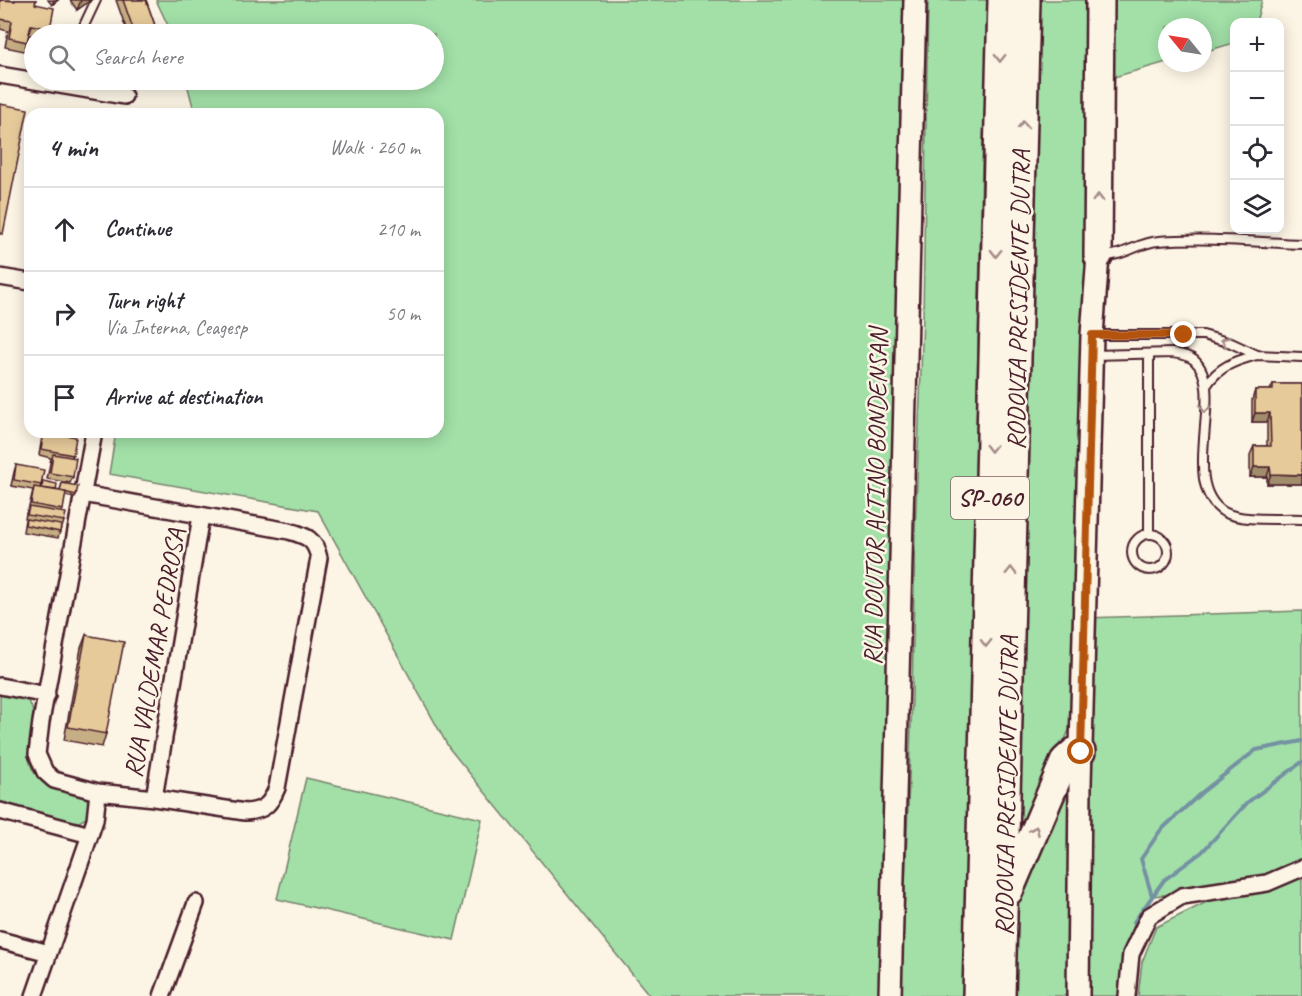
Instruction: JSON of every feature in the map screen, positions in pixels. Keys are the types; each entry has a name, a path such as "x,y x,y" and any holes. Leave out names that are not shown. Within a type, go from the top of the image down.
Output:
{"highway":[{"name":"RODOVIA PRESIDENTE DUTRA","path":"977,996 1002,0"},
{"name":"RODOVIA PRESIDENTE DUTRA","path":"1001,996 1026,0"},
{"path":"1098,256 1100,0"},
{"path":"1004,903 1065,760 1074,752 1081,752"}],"street":[{"name":"RUA DOUTOR ALTINO BONDENSAN","path":"890,996 915,0"},
{"path":"0,75 24,79"},
{"path":"89,90 124,96"},
{"path":"1078,996 1081,752 1093,345 1098,256"},
{"path":"0,277 24,281"},
{"path":"83,494 299,534 310,539 316,546 319,558 277,788 271,802 260,811 245,812 98,792 54,780 45,772 37,754 41,722 93,438"},
{"name":"RUA VALDEMAR PEDROSA","path":"154,798 201,516"},
{"path":"0,686 47,695"},
{"path":"34,996 90,836 95,820 98,792"},
{"path":"0,811 90,836"},
{"path":"1127,996 1131,954 1149,916 1182,896 1268,883 1302,868"},
{"path":"162,996 195,903"},
{"path":"0,940 50,953"}],"lane":[{"path":"85,24 96,0"},
{"path":"1098,256 1114,256 1156,241 1191,239 1302,244"},
{"path":"1093,345 1203,335 1231,343 1257,355"},
{"path":"1093,345 1149,354 1172,353 1194,360 1206,386 1203,476 1214,502 1224,511 1238,517 1302,519"},
{"path":"1149,354 1149,533"},
{"path":"1206,386 1221,368 1230,363 1257,355 1302,357"},
{"path":"1149,533 1164,539 1169,555 1160,568 1152,571 1137,565 1132,549 1141,536 1149,533"}],"green space":[{"path":"156,0 918,0 884,996 650,996 449,748 318,511 109,474 115,438 444,438 444,108 193,108 189,90 444,90 444,24 167,24"},
{"path":"928,0 990,0 982,161 964,996 901,996 923,317"},
{"path":"1026,0 1262,0 1257,18 1230,18 1230,44 1212,49 1212,18 1158,18 1158,65 1100,81 1085,618 1302,611 1302,996 1138,996 1142,962 1156,927 1217,897 1213,891 1152,896 1134,922 1127,996 1001,996 1003,903 1065,760 1082,700 1023,837 1008,717"},
{"path":"0,694 24,699 32,707 29,752 36,775 48,784 84,795 90,809 86,818 74,825 0,803"},
{"path":"306,778 482,819 454,940 277,899"}],"building":[{"path":"0,0 36,0 35,4 54,8 51,24 24,24 24,41 9,38 12,21 0,19"},
{"path":"123,0 146,0 154,24 131,24"},
{"path":"0,104 24,108 24,129 3,234 0,234"},
{"path":"1273,384 1302,384 1302,475 1271,474 1270,467 1254,467 1254,446 1271,446 1270,413 1255,413 1255,390 1273,390"},
{"path":"43,438 76,438 73,455 41,449"},
{"path":"53,454 76,458 73,477 50,473"},
{"path":"16,465 44,470 41,485 14,480"},
{"path":"43,481 57,484 56,490 42,488"},
{"path":"62,483 78,486 76,495 60,491"},
{"path":"34,487 66,492 63,510 31,504"},
{"path":"29,507 66,513 64,521 27,515"},
{"path":"26,519 61,525 60,532 25,525"},
{"path":"86,635 124,642 106,734 68,727"}],"waterway":[{"path":"1152,896 1141,859 1160,831 1201,793 1256,750 1302,741"},
{"path":"1134,922 1164,880 1202,852 1248,802 1302,762"}],"route":[{"path":"1081,752 1092,335 1184,335"}]}
